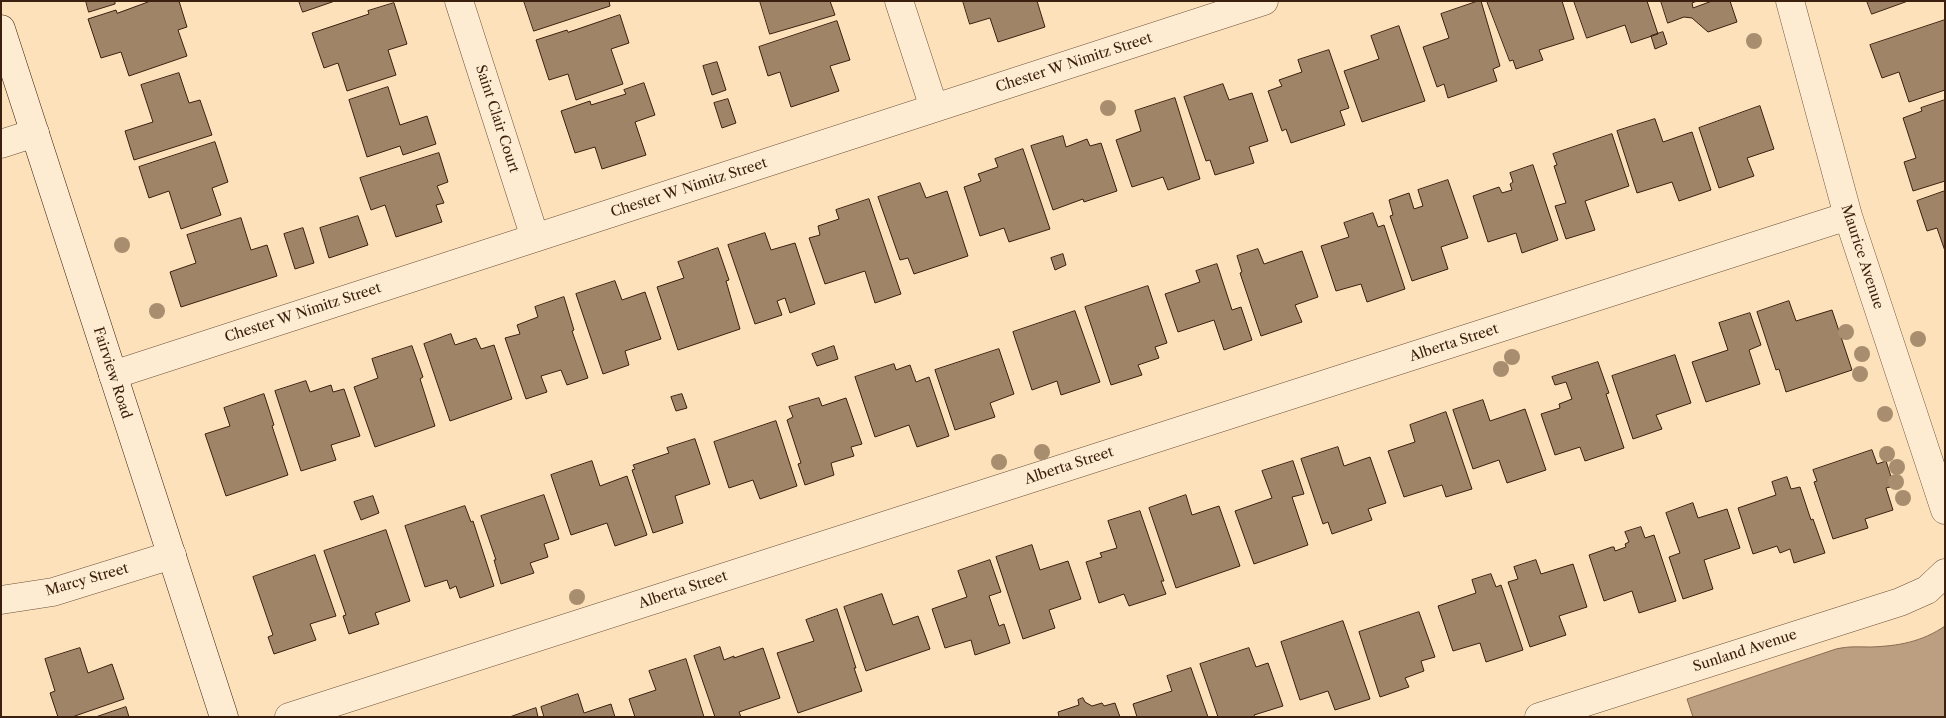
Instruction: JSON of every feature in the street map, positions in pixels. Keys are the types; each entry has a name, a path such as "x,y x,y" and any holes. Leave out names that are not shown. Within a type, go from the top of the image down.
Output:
{"street":[{"name":"Saint Clair Court","path":"459,1 536,238"},
{"path":"899,1 934,108"},
{"name":"Chester W Nimitz Street","path":"113,375 1264,1"},
{"name":"Maurice Avenue","path":"1790,1 1848,216 1945,510"},
{"name":"Fairview Road","path":"1,29 224,717"},
{"path":"1,144 35,133"},
{"name":"Alberta Street","path":"289,717 1848,216"},
{"name":"Marcy Street","path":"1,600 53,592 172,555"},
{"name":"Sunland Avenue","path":"1539,717 1570,712 1900,602 1927,590 1945,573"}],"shaded area":[{"path":"1945,626 1945,717 1693,717 1687,699 1836,649 1900,644 1928,636"}],"building":[{"path":"86,1 115,1 115,4 89,12"},
{"path":"151,1 179,1 187,27 178,30 187,56 129,76 121,52 101,58 88,19 116,10 117,13"},
{"path":"299,1 335,1 303,12"},
{"path":"524,1 609,1 610,6 534,31"},
{"path":"760,1 830,1 835,15 770,34"},
{"path":"963,1 1037,1 1045,27 998,42 990,18 970,24"},
{"path":"1481,1 1500,66 1493,69 1497,81 1448,98 1444,84 1437,87 1423,47 1449,38 1441,14"},
{"path":"1487,1 1562,1 1574,39 1539,50 1543,60 1516,69 1513,60 1510,61"},
{"path":"1574,1 1647,1 1658,34 1631,43 1625,25 1587,38"},
{"path":"1661,1 1697,1 1692,3 1693,8 1712,1 1730,1 1737,22 1708,32 1692,18 1684,17 1668,23"},
{"path":"1867,1 1908,1 1872,14"},
{"path":"394,3 407,44 388,50 396,75 347,91 338,63 324,68 312,33 369,14 368,11"},
{"path":"620,15 629,43 611,49 623,84 576,100 568,74 549,80 536,40"},
{"path":"1945,20 1945,90 1909,102 1899,72 1882,78 1870,45"},
{"path":"837,21 850,60 830,66 839,91 791,107 780,72 768,76 759,47"},
{"path":"1399,26 1425,101 1362,122 1344,71 1379,59 1371,36"},
{"path":"1663,32 1667,44 1655,49 1651,36"},
{"path":"1329,50 1349,108 1340,111 1345,125 1291,143 1286,129 1282,131 1268,91 1282,86 1279,80 1302,72 1298,60"},
{"path":"717,62 726,90 712,95 703,66"},
{"path":"179,73 189,103 200,100 212,135 134,160 125,131 153,122 141,85"},
{"path":"644,83 655,115 635,122 646,155 602,169 595,147 575,153 561,111 590,101 591,105 626,94 624,90"},
{"path":"1223,84 1229,100 1252,93 1268,141 1249,147 1254,163 1215,175 1210,160 1206,161 1184,97"},
{"path":"388,87 400,125 427,116 436,144 403,155 400,146 367,157 349,100"},
{"path":"1175,98 1200,179 1168,190 1163,177 1132,187 1116,140 1141,131 1135,111"},
{"path":"728,99 736,123 722,128 714,103"},
{"path":"1945,100 1945,181 1913,191 1904,162 1916,158 1903,118 1922,111 1921,108"},
{"path":"1760,106 1774,149 1747,158 1754,176 1719,188 1699,128"},
{"path":"1655,119 1663,142 1692,132 1711,190 1679,201 1672,182 1637,193 1617,131"},
{"path":"1612,134 1629,186 1585,201 1595,230 1566,239 1555,206 1566,203 1554,166 1557,165 1553,154"},
{"path":"1063,136 1066,147 1087,139 1090,146 1101,143 1117,191 1084,202 1083,199 1053,210 1031,146"},
{"path":"215,142 228,182 212,188 221,215 181,229 169,191 149,198 139,167"},
{"path":"1023,149 1050,229 1009,242 1004,228 980,236 964,187 981,181 978,174 998,167 995,159"},
{"path":"439,153 448,182 437,186 444,203 436,205 442,222 396,237 385,205 371,210 360,178"},
{"path":"1533,165 1558,240 1522,253 1516,233 1488,242 1473,196 1499,187 1502,193 1512,190 1510,184 1513,182 1510,173"},
{"path":"1448,180 1468,238 1441,247 1448,269 1412,281 1390,216 1393,215 1389,200 1409,193 1414,209 1423,206 1418,190"},
{"path":"920,183 926,198 947,191 968,256 914,274 908,258 900,260 878,197"},
{"path":"1945,191 1945,251 1937,228 1927,231 1917,201"},
{"path":"869,199 901,294 875,303 865,271 825,284 809,238 820,235 818,226 839,219 836,210"},
{"path":"1373,213 1378,227 1384,225 1405,289 1367,302 1361,284 1336,291 1321,246 1349,237 1344,223"},
{"path":"358,216 368,245 329,258 320,228"},
{"path":"241,218 251,250 267,245 277,276 181,307 170,272 196,263 187,235"},
{"path":"303,228 314,263 295,269 284,234"},
{"path":"765,233 771,250 795,243 815,304 790,313 785,298 777,301 782,315 755,324 728,245"},
{"path":"718,248 729,280 726,281 740,329 678,350 657,287 684,278 678,262"},
{"path":"1258,249 1264,264 1302,251 1318,297 1295,305 1302,322 1261,336 1240,273 1242,272 1237,256"},
{"path":"1063,254 1066,265 1055,270 1051,258"},
{"path":"1217,264 1232,310 1241,307 1252,340 1224,350 1214,320 1178,332 1165,294 1200,282 1196,271"},
{"path":"615,281 622,300 645,292 661,339 625,351 629,365 603,374 576,294"},
{"path":"1148,286 1167,343 1155,347 1159,358 1138,365 1142,375 1111,385 1085,307"},
{"path":"564,297 574,330 572,331 588,378 567,385 561,370 541,376 547,392 526,399 505,338 520,334 517,325 538,317 535,307"},
{"path":"1789,301 1796,321 1832,310 1852,370 1786,392 1779,369 1776,370 1757,312"},
{"path":"1075,311 1100,382 1061,395 1057,381 1032,390 1013,332"},
{"path":"1750,313 1761,345 1749,350 1760,384 1706,402 1692,362 1728,350 1719,323"},
{"path":"451,334 455,345 476,338 481,349 494,345 512,399 450,421 424,344"},
{"path":"412,346 423,377 420,379 435,426 375,447 354,387 378,378 372,359"},
{"path":"834,346 838,359 817,366 812,354"},
{"path":"999,349 1014,394 990,403 995,417 955,430 935,370"},
{"path":"1675,355 1691,403 1656,415 1662,429 1633,439 1612,376"},
{"path":"1598,362 1609,393 1606,394 1624,448 1585,461 1580,447 1555,455 1541,414 1560,408 1559,404 1572,399 1566,382 1555,385 1552,377"},
{"path":"894,364 896,370 910,365 916,382 929,377 949,436 917,447 909,425 875,437 855,377"},
{"path":"306,381 310,392 331,385 333,392 344,389 360,436 331,445 336,460 301,471 275,391"},
{"path":"264,394 288,475 226,496 205,434 230,426 224,408"},
{"path":"682,394 687,408 676,411 671,397"},
{"path":"819,398 822,406 846,398 862,444 851,447 854,456 831,463 834,475 805,485 798,464 801,463 787,420 793,417 789,407"},
{"path":"1483,400 1490,421 1525,409 1546,470 1507,483 1499,460 1473,469 1453,410"},
{"path":"1446,412 1472,489 1446,497 1442,485 1404,497 1388,451 1415,442 1410,425"},
{"path":"776,421 797,486 760,499 753,480 729,488 714,442"},
{"path":"695,439 710,484 675,496 683,523 653,533 632,470 635,469 633,465 669,453 667,448"},
{"path":"1338,447 1344,466 1370,457 1386,503 1368,509 1372,520 1332,534 1328,522 1323,524 1301,459"},
{"path":"1872,450 1877,464 1886,461 1894,486 1886,488 1893,510 1865,519 1868,528 1833,539 1814,482 1817,481 1813,470"},
{"path":"592,461 600,486 627,476 647,535 615,546 607,523 571,535 551,475"},
{"path":"1293,461 1304,494 1292,497 1308,545 1254,564 1235,511 1272,498 1262,471"},
{"path":"1787,477 1791,489 1800,487 1825,553 1794,563 1790,549 1780,553 1777,546 1753,554 1738,508 1776,495 1772,482"},
{"path":"544,495 559,539 544,544 548,557 530,563 534,573 501,584 494,560 496,560 481,516"},
{"path":"1186,495 1192,515 1219,506 1240,566 1176,588 1149,508"},
{"path":"373,496 379,513 361,520 354,502"},
{"path":"1693,503 1698,518 1727,509 1740,548 1704,560 1713,589 1683,599 1669,557 1680,553 1666,513"},
{"path":"465,506 471,522 473,521 494,586 460,598 456,586 450,589 447,580 425,587 405,526"},
{"path":"1140,511 1164,581 1161,581 1166,594 1129,606 1124,594 1099,603 1086,562 1102,557 1100,553 1117,548 1108,521"},
{"path":"1641,527 1645,538 1654,535 1676,601 1639,613 1632,591 1604,601 1589,555 1612,547 1614,547 1615,551 1626,547 1625,544 1629,542 1625,532"},
{"path":"386,530 410,601 375,613 379,624 349,634 343,616 346,615 324,551"},
{"path":"1032,545 1040,570 1068,561 1081,599 1049,610 1055,628 1023,639 996,557"},
{"path":"315,555 336,616 310,624 316,640 274,654 268,637 273,635 253,577"},
{"path":"990,560 1001,592 989,596 999,626 1004,624 1010,643 975,655 971,640 945,648 932,609 967,597 958,571"},
{"path":"1536,560 1541,574 1573,564 1587,607 1559,616 1566,635 1530,647 1508,582 1518,579 1514,567"},
{"path":"1491,574 1496,587 1501,585 1523,650 1486,662 1480,643 1453,651 1438,606 1476,593 1472,580"},
{"path":"882,594 893,625 918,616 930,649 866,671 844,607"},
{"path":"837,609 862,691 798,713 777,653 814,641 806,620"},
{"path":"1419,612 1435,657 1421,661 1424,671 1405,678 1409,687 1380,697 1359,632"},
{"path":"1343,621 1370,699 1335,710 1328,691 1300,700 1281,642"},
{"path":"720,647 724,660 763,648 780,698 739,712 741,717 715,717 694,656"},
{"path":"80,648 88,673 112,664 124,699 72,717 58,717 50,693 55,691 45,659"},
{"path":"1249,648 1256,667 1268,663 1283,706 1254,715 1255,717 1218,717 1200,664"},
{"path":"686,659 704,717 635,717 629,699 656,690 649,671"},
{"path":"1191,668 1208,717 1137,717 1133,704 1172,691 1167,676"},
{"path":"578,694 584,713 611,704 615,717 544,717 541,707"},
{"path":"1083,698 1085,702 1092,706 1102,703 1104,706 1115,703 1120,717 1059,717 1058,712 1079,705 1078,700"},
{"path":"126,707 129,717 96,717"},
{"path":"536,708 538,717 510,717"}]}
